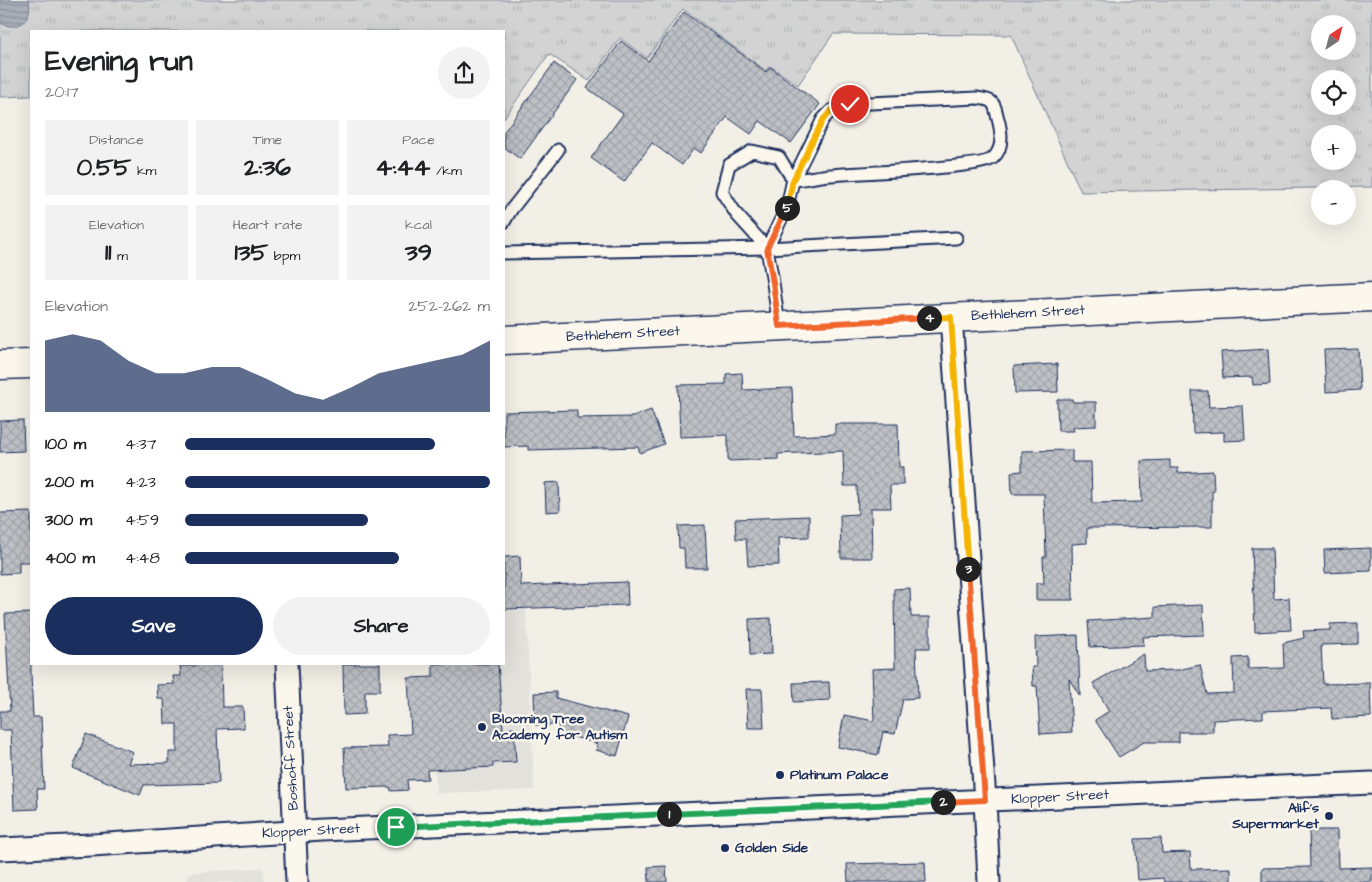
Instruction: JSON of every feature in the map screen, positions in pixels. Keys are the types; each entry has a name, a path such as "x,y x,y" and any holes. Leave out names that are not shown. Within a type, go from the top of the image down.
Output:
{"main road":[{"name":"Bethlehem Street","path":"505,340 1372,297"},
{"path":"0,365 30,364"}],"street":[{"path":"951,317 985,800 989,882"},
{"name":"Boshoff Street","path":"287,665 297,882"},
{"name":"Klopper Street","path":"0,849 295,832 1372,783"}],"lane":[{"path":"767,248 787,207 793,180 823,120 832,110 850,104 977,98 988,99 993,102 995,107 1001,144 997,153 990,160 793,180"},
{"path":"505,220 558,150"},
{"path":"779,326 767,248 737,215 722,192 729,165 752,151 779,157 793,180"},
{"path":"505,253 767,248 956,238"}],"shaded area":[{"path":"0,0 29,0 30,7 27,18 19,25 13,26 0,23"},
{"name":"Blooming Tree Academy for Autism","path":"505,582 525,582 534,790 436,793 431,665 505,665"},
{"path":"263,868 264,882 188,882 188,873"}],"green space":[{"path":"0,0 1372,0 1372,187 1356,187 1356,180 1311,180 1311,188 1081,192 1011,35 833,34 798,85 770,66 766,71 683,9 647,58 620,38 589,81 549,54 505,117 505,30 30,30 30,96 0,97"}],"building":[{"path":"684,12 766,72 770,67 820,104 791,143 760,121 751,134 727,117 701,153 694,148 682,165 652,143 624,182 591,158 623,114 587,88 621,41 648,61"},
{"path":"554,63 577,80 520,159 505,148 505,131"},
{"path":"1268,349 1270,384 1253,385 1252,377 1223,378 1221,352"},
{"path":"1358,349 1360,390 1326,392 1324,350"},
{"path":"1057,364 1058,392 1015,393 1014,366"},
{"path":"742,373 743,390 792,388 794,436 835,434 835,424 898,424 899,467 903,467 903,485 890,485 891,508 871,508 872,558 841,558 840,515 858,514 857,486 844,486 843,451 778,454 778,459 728,461 728,435 680,437 678,385 726,384 726,374"},
{"path":"1192,391 1208,391 1209,407 1243,406 1245,440 1224,441 1224,432 1193,433"},
{"path":"1057,399 1072,399 1073,402 1096,402 1096,426 1073,427 1074,431 1058,431"},
{"path":"577,410 577,418 633,417 651,410 664,444 640,453 638,447 528,450 528,446 505,447 505,412"},
{"path":"23,420 24,451 0,452 0,421"},
{"path":"1072,450 1072,462 1091,462 1092,503 1142,502 1141,461 1170,460 1170,468 1178,468 1178,473 1213,471 1212,527 1087,528 1087,543 1072,544 1073,600 1036,600 1036,583 1044,583 1043,557 1046,557 1044,494 1012,494 1011,472 1022,471 1022,451"},
{"path":"559,482 560,511 546,512 545,483"},
{"path":"30,512 30,562 19,562 19,573 0,574 0,513"},
{"path":"809,516 809,537 778,538 779,565 748,566 746,539 736,539 735,519"},
{"path":"705,525 707,568 685,568 684,548 679,548 678,526"},
{"path":"1252,548 1272,548 1274,599 1289,598 1291,630 1255,632"},
{"path":"1371,548 1371,571 1325,573 1324,550"},
{"path":"520,556 521,586 627,582 628,605 505,609 505,557"},
{"path":"910,588 911,617 930,617 930,648 916,648 918,698 903,699 895,734 883,732 878,755 838,747 844,715 874,721 872,669 895,668 894,589"},
{"path":"1203,605 1204,635 1143,637 1144,645 1090,647 1088,621 1155,617 1155,607"},
{"path":"30,613 33,717 41,717 44,789 37,789 38,809 14,810 11,730 0,730 0,711 10,711 5,614"},
{"path":"771,618 772,654 750,655 749,619"},
{"path":"1358,623 1358,644 1321,645 1323,684 1370,683 1371,717 1332,719 1331,708 1263,711 1263,718 1213,720 1213,732 1179,732 1179,742 1144,742 1119,757 1095,720 1109,711 1093,683 1144,654 1145,671 1178,670 1200,665 1207,694 1234,693 1233,658 1248,657 1248,669 1284,668 1283,643 1304,638 1303,631 1330,630 1330,624"},
{"path":"1078,635 1080,696 1069,679 1072,732 1040,734 1037,686 1033,686 1032,667 1036,667 1035,637"},
{"path":"221,665 222,707 243,707 244,728 217,729 219,783 144,785 140,795 73,768 86,734 133,752 128,764 169,763 169,752 177,752 177,724 165,724 164,699 158,699 157,685 174,684 173,676 181,676 180,666"},
{"path":"343,665 380,665 380,691 365,691 365,714 344,715"},
{"path":"433,665 498,665 503,729 514,728 516,762 493,763 493,767 427,770 428,779 407,780 408,790 391,791 390,787 346,788 344,748 388,747 387,735 411,734 408,678 433,677"},
{"path":"829,682 830,700 794,702 793,683"},
{"path":"746,689 762,689 764,728 748,728"},
{"path":"556,692 556,698 628,717 617,756 596,750 598,744 557,732 559,725 535,725 534,693"},
{"path":"1309,830 1337,830 1338,868 1372,867 1372,882 1262,882 1262,868 1310,867"},
{"path":"1161,838 1162,853 1190,852 1191,869 1231,868 1231,882 1164,882 1163,878 1138,880 1135,839"},
{"path":"925,862 926,882 848,882 847,864"},
{"path":"666,866 667,882 649,882 648,867"}],"place":[{"name":"Blooming Tree Academy for Autism","path":"482,727"},
{"name":"Platinum Palace","path":"780,775"},
{"name":"Alif's Supermarket","path":"1329,816"},
{"name":"Golden Side","path":"725,848"}],"route":[{"path":"396,827 985,800 951,317 779,326 767,248 787,207 793,180 823,120 832,110 850,104"}]}
